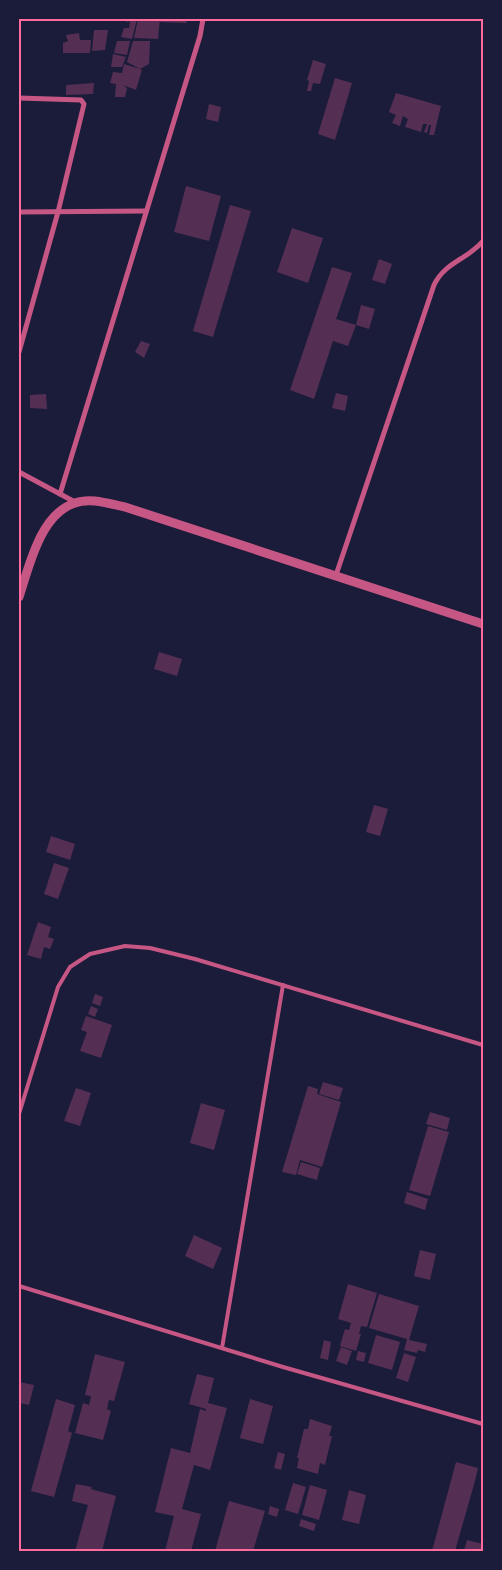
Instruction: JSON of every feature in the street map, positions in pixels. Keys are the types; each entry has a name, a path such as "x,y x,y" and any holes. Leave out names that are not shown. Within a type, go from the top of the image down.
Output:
{"street":[{"path":"60,494 200,36 203,19"},
{"path":"19,98 81,100 84,104 58,212 19,352"},
{"path":"19,212 146,211"},
{"path":"336,576 434,285 445,268 468,255 483,241"},
{"path":"19,472 75,502"},
{"path":"19,597 39,538 49,523 60,511 75,502 88,501 125,507 483,624"}],"lane":[{"path":"19,1114 58,987 70,967 90,954 125,946 150,948 283,985 483,1045"},
{"path":"222,1348 283,985"},
{"path":"19,1286 222,1348 483,1424"}],"building":[{"path":"127,19 137,19 132,39 121,37 124,28 129,28 130,21 126,22"},
{"path":"138,19 160,19 158,39 134,38"},
{"path":"161,19 188,19 186,23 160,22"},
{"path":"94,30 108,30 105,50 92,51"},
{"path":"79,33 80,40 91,40 90,53 63,53 63,43 68,41 66,35"},
{"path":"117,41 130,41 127,55 114,53"},
{"path":"133,41 150,41 149,64 140,69 127,62"},
{"path":"113,54 126,57 122,67 111,67"},
{"path":"313,60 326,64 320,84 313,83 311,91 307,91 309,81 307,80"},
{"path":"124,64 142,70 136,90 123,85 127,88 125,97 115,97 116,84 110,83 113,72 122,73"},
{"path":"335,78 352,83 335,140 318,134"},
{"path":"94,83 93,94 66,95 66,85"},
{"path":"396,93 441,106 434,135 429,135 431,125 429,125 427,133 424,132 427,124 423,124 421,132 405,127 408,119 403,116 400,126 392,123 396,115 389,112"},
{"path":"209,104 221,107 218,122 206,119"},
{"path":"186,186 221,196 209,241 174,232"},
{"path":"230,205 251,211 213,337 193,331"},
{"path":"292,228 323,238 308,283 277,272"},
{"path":"379,259 392,264 385,284 372,280"},
{"path":"332,267 352,273 336,319 356,325 348,346 333,341 314,399 290,390"},
{"path":"361,305 375,309 369,329 356,325"},
{"path":"141,341 150,344 144,358 135,352"},
{"path":"336,393 348,396 345,411 332,408"},
{"path":"46,394 47,409 30,408 30,395"},
{"path":"159,652 182,659 177,676 154,669"},
{"path":"374,805 388,809 380,836 366,832"},
{"path":"51,836 75,844 70,860 46,852"},
{"path":"54,863 69,868 58,899 44,894"},
{"path":"38,922 51,927 48,937 54,939 50,949 44,947 41,959 27,955"},
{"path":"95,994 103,997 100,1006 92,1003"},
{"path":"91,1006 98,1009 95,1017 88,1014"},
{"path":"86,1016 112,1025 101,1058 80,1051 87,1032 81,1030"},
{"path":"323,1082 343,1088 339,1100 319,1094"},
{"path":"308,1086 318,1089 317,1094 341,1102 322,1167 300,1160 296,1175 282,1172"},
{"path":"76,1088 91,1093 80,1126 64,1121"},
{"path":"201,1103 225,1110 214,1150 190,1143"},
{"path":"430,1112 450,1118 447,1130 426,1124"},
{"path":"428,1126 449,1132 430,1196 409,1190"},
{"path":"301,1162 320,1168 317,1180 297,1174"},
{"path":"407,1192 428,1199 425,1210 404,1203"},
{"path":"194,1235 222,1248 213,1269 185,1256"},
{"path":"420,1250 436,1254 430,1280 414,1276"},
{"path":"348,1284 377,1293 367,1327 361,1326 359,1334 361,1334 356,1351 340,1346 345,1329 349,1330 351,1323 338,1319"},
{"path":"379,1294 419,1306 409,1340 427,1344 425,1352 418,1350 417,1353 404,1350 407,1339 369,1328"},
{"path":"376,1335 400,1342 392,1370 368,1363"},
{"path":"324,1340 331,1342 328,1360 320,1358"},
{"path":"341,1347 352,1351 347,1365 336,1361"},
{"path":"358,1351 366,1353 364,1362 356,1360"},
{"path":"404,1353 416,1357 408,1382 396,1378"},
{"path":"95,1354 125,1362 114,1401 109,1400 107,1409 111,1411 103,1440 75,1433 83,1403 89,1405 91,1396 85,1395"},
{"path":"197,1374 214,1378 208,1403 227,1408 210,1470 194,1465 182,1509 201,1514 191,1551 165,1551 174,1516 155,1512 171,1448 190,1453 200,1409 206,1411 206,1409 189,1404"},
{"path":"19,1382 34,1385 29,1405 20,1403 19,1407"},
{"path":"56,1399 75,1405 68,1431 72,1433 54,1497 31,1491"},
{"path":"250,1399 273,1406 263,1444 240,1438"},
{"path":"310,1419 332,1426 329,1436 332,1436 325,1465 320,1463 318,1474 297,1468 299,1458 297,1458 304,1429 308,1429"},
{"path":"278,1452 285,1454 281,1470 274,1468"},
{"path":"456,1462 478,1468 475,1481 455,1551 432,1551"},
{"path":"293,1483 306,1487 298,1514 285,1510"},
{"path":"76,1484 92,1487 91,1489 116,1496 102,1551 75,1551 88,1505 72,1501"},
{"path":"310,1485 327,1490 319,1520 302,1515"},
{"path":"349,1490 366,1495 359,1524 342,1520"},
{"path":"229,1501 265,1511 253,1551 215,1551"},
{"path":"270,1506 279,1509 277,1517 268,1514"},
{"path":"301,1519 316,1524 314,1531 299,1526"},
{"path":"467,1540 483,1544 481,1551 464,1551"}]}
